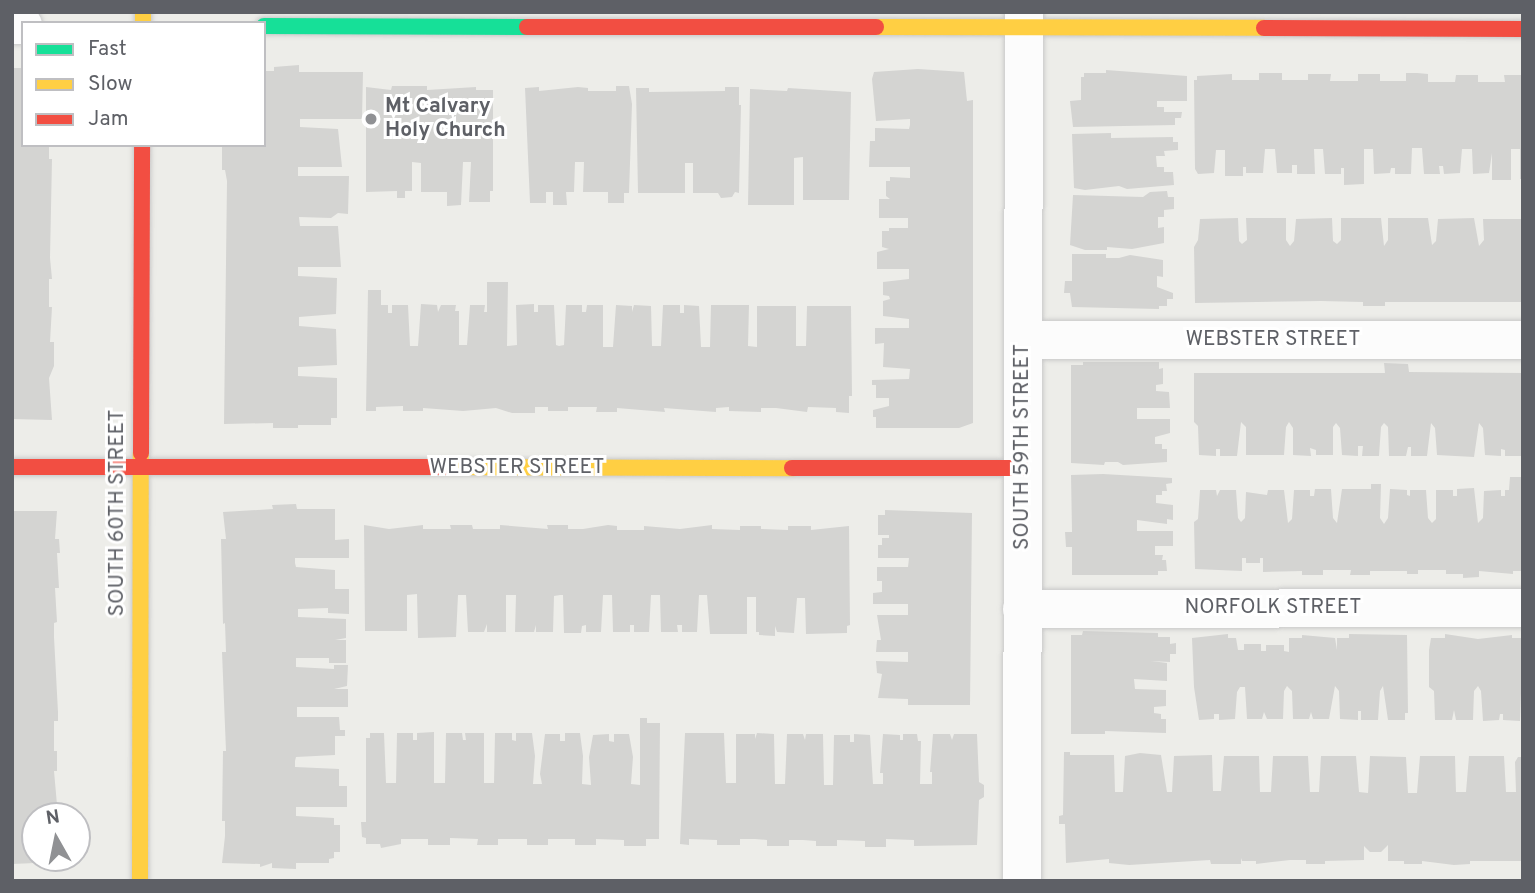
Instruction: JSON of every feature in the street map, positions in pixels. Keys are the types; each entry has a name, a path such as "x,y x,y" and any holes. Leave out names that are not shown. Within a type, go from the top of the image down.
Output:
{"street":[{"path":"266,26 1024,20 1523,29"},
{"name":"SOUTH 59TH STREET","path":"1022,881 1024,20"},
{"name":"SOUTH 60TH STREET","path":"140,881 139,468 142,147"},
{"name":"WEBSTER STREET","path":"1023,340 1523,340"},
{"name":"WEBSTER STREET","path":"12,467 1021,468"},
{"name":"NORFOLK STREET","path":"1023,608 1523,608"}],"building":[{"path":"299,65 299,72 363,72 362,119 300,119 300,127 338,129 342,167 298,167 298,176 349,176 348,214 338,213 331,218 299,217 300,226 338,226 341,267 298,267 298,276 337,278 336,314 299,317 299,326 336,329 337,365 298,367 298,376 337,378 337,418 331,418 331,425 273,428 273,423 224,424 227,181 225,170 222,170 222,147 266,147 266,71 274,71 274,67"},
{"path":"12,68 21,68 21,147 49,147 49,159 52,159 52,279 49,279 49,307 52,307 50,342 54,342 54,366 49,378 52,420 12,419"},
{"path":"918,69 964,72 967,101 973,100 973,423 959,428 876,428 873,410 889,406 889,398 876,398 876,385 872,385 872,380 909,379 910,369 883,367 884,343 875,344 875,328 909,328 909,319 883,316 883,301 890,299 889,296 883,295 883,282 909,279 909,269 877,269 877,252 889,249 882,247 882,231 889,231 889,228 908,228 908,218 879,218 879,199 890,199 886,196 886,181 890,181 890,177 910,178 910,167 869,167 870,141 875,141 875,128 909,129 910,119 876,121 872,79 874,72"},
{"path":"1106,70 1187,76 1187,101 1157,101 1157,107 1164,107 1164,112 1182,112 1181,118 1175,118 1175,125 1073,127 1070,101 1081,100 1081,77 1084,77 1084,73 1106,73"},
{"path":"1259,73 1282,73 1282,80 1308,80 1308,74 1331,74 1330,81 1358,81 1358,74 1380,74 1380,81 1406,81 1406,73 1417,73 1428,74 1428,82 1455,82 1456,75 1478,75 1478,82 1505,82 1504,75 1523,75 1523,179 1520,179 1520,149 1511,149 1511,180 1492,180 1492,153 1489,173 1473,174 1472,149 1462,149 1460,173 1444,174 1443,166 1439,166 1440,174 1424,174 1422,148 1412,148 1411,174 1395,174 1395,168 1391,168 1390,173 1374,174 1373,149 1364,149 1364,184 1344,185 1344,168 1341,168 1341,174 1325,174 1323,149 1314,149 1315,174 1297,174 1297,165 1292,165 1292,173 1277,173 1275,149 1265,149 1263,173 1246,173 1246,167 1243,167 1243,176 1225,176 1225,150 1216,150 1214,173 1198,174 1195,169 1194,80 1197,80 1197,76 1232,74 1232,80 1259,80"},
{"path":"392,86 427,86 427,90 476,87 476,90 493,90 493,191 490,191 490,202 469,202 471,162 463,162 461,205 447,206 447,192 421,192 421,163 412,162 412,191 405,191 405,198 397,198 397,191 366,192 366,87 391,90"},
{"path":"616,86 629,86 632,104 629,193 624,193 624,203 608,203 608,192 583,192 584,162 575,162 574,192 566,192 567,205 553,205 553,192 546,192 546,203 530,203 525,88 539,87 539,91 578,87 588,88 588,91 616,91"},
{"path":"725,87 739,87 739,193 721,198 718,193 693,193 693,163 685,163 685,193 638,193 636,88 649,88 649,92 725,91"},
{"path":"788,88 851,92 849,200 803,200 803,157 794,158 794,205 748,205 750,89 787,91"},
{"path":"1111,133 1111,138 1173,137 1173,142 1178,142 1178,150 1164,151 1165,156 1156,156 1157,167 1164,167 1164,172 1173,172 1174,185 1127,189 1119,186 1085,190 1074,188 1072,134"},
{"path":"1167,191 1168,197 1174,197 1174,209 1164,210 1164,217 1158,217 1158,228 1164,227 1164,243 1132,249 1107,247 1107,250 1085,250 1070,245 1073,195 1143,197 1150,192"},
{"path":"1238,218 1239,241 1242,244 1247,240 1246,218 1286,218 1286,240 1290,246 1294,241 1296,219 1332,218 1333,241 1337,244 1341,240 1341,218 1381,218 1384,246 1388,240 1388,218 1428,218 1432,245 1436,241 1438,219 1474,218 1479,246 1484,240 1483,219 1522,219 1523,302 1385,302 1385,306 1363,306 1363,302 1321,301 1195,303 1194,247 1198,240 1200,219"},
{"path":"1072,254 1106,254 1106,258 1130,255 1163,260 1163,277 1157,276 1157,287 1173,293 1173,299 1167,299 1167,306 1159,306 1159,309 1072,307 1070,293 1064,293 1065,281 1072,281"},
{"path":"487,282 508,282 507,346 517,345 516,305 534,304 534,312 538,312 538,305 554,305 556,345 559,346 564,345 566,305 582,305 582,312 586,312 587,305 603,305 603,347 613,347 616,305 632,306 632,312 634,305 651,306 652,346 661,346 663,305 680,305 680,313 684,313 684,305 699,306 701,347 710,347 711,305 749,305 748,346 757,347 757,306 796,306 796,346 806,346 807,306 851,306 852,396 849,396 849,413 836,412 836,408 808,407 807,412 776,408 761,408 761,412 729,411 729,407 716,408 716,412 617,408 617,412 596,412 597,407 568,407 568,411 548,411 548,407 535,407 535,413 512,413 496,408 463,411 423,408 423,411 403,411 403,406 376,407 376,411 366,411 368,290 381,290 381,305 388,305 388,313 392,313 392,305 408,305 410,346 418,346 421,304 437,305 438,312 441,305 456,305 455,311 459,311 459,345 467,345 470,305 485,305 484,312 487,312"},
{"path":"1083,362 1159,362 1159,369 1163,368 1163,384 1156,385 1156,391 1169,392 1170,408 1137,408 1137,419 1170,419 1170,433 1155,437 1155,444 1162,444 1162,449 1167,449 1167,462 1123,465 1118,462 1105,462 1104,465 1071,463 1071,365 1083,365"},
{"path":"1384,363 1408,364 1409,372 1523,373 1521,456 1505,456 1505,450 1501,449 1501,456 1485,455 1483,428 1479,423 1474,457 1437,455 1435,428 1431,423 1427,456 1411,456 1411,447 1408,447 1406,456 1389,456 1388,427 1384,423 1381,427 1379,456 1362,456 1363,446 1358,446 1358,456 1342,455 1340,428 1336,423 1333,427 1333,455 1316,455 1316,450 1310,448 1311,456 1293,455 1293,428 1289,422 1286,427 1284,455 1246,455 1246,427 1241,422 1237,456 1220,456 1220,449 1216,449 1216,456 1199,455 1198,426 1194,422 1194,373 1385,373"},
{"path":"1071,475 1172,478 1172,483 1166,484 1167,491 1156,495 1156,503 1173,505 1173,520 1167,519 1167,524 1137,520 1137,531 1173,531 1173,546 1155,546 1155,555 1163,555 1162,560 1166,560 1167,571 1158,571 1158,575 1072,575 1072,547 1066,547 1065,532 1072,532"},
{"path":"1510,477 1521,477 1523,510 1523,571 1513,571 1513,574 1479,571 1479,577 1463,578 1463,574 1446,574 1446,570 1418,570 1418,574 1407,574 1407,571 1370,571 1370,575 1350,575 1351,570 1323,570 1323,575 1302,575 1302,571 1263,572 1263,558 1260,558 1260,563 1246,563 1246,558 1242,558 1242,571 1195,569 1194,522 1198,519 1200,490 1216,490 1217,496 1220,490 1236,490 1238,518 1241,522 1245,518 1246,492 1267,495 1268,490 1284,490 1288,523 1292,519 1294,490 1310,490 1310,496 1314,496 1315,489 1331,489 1333,518 1337,523 1342,489 1371,489 1371,484 1381,484 1380,518 1384,524 1388,518 1390,489 1407,490 1407,495 1410,496 1410,490 1426,490 1428,518 1432,523 1436,519 1436,490 1453,490 1453,496 1457,496 1457,489 1474,488 1478,523 1483,518 1484,491 1501,490 1501,496 1505,496 1505,490 1509,490"},
{"path":"296,504 297,509 335,509 335,540 349,539 349,558 295,558 296,567 335,570 335,589 349,589 349,614 328,613 328,608 298,609 298,617 346,619 346,638 335,640 346,640 346,663 329,663 329,658 296,658 296,667 334,669 334,665 348,665 347,686 334,689 348,689 348,707 297,707 297,717 339,717 340,730 345,730 345,736 335,736 335,755 296,757 295,761 295,767 339,769 339,786 347,786 347,807 296,807 296,816 334,818 334,825 340,825 340,852 334,852 334,858 329,859 329,863 296,863 296,869 272,868 272,863 260,867 260,864 222,863 225,836 225,821 222,821 223,751 226,751 222,652 226,652 221,539 226,539 223,512 273,509 272,505"},
{"path":"885,510 972,513 970,705 908,705 908,699 878,698 882,674 877,673 876,661 908,662 908,652 876,652 877,640 881,640 877,615 908,615 908,604 873,604 873,593 882,592 882,581 877,581 877,567 908,567 909,558 878,558 878,545 882,545 882,538 889,538 889,535 878,535 878,515 885,515"},
{"path":"12,511 57,511 55,539 59,539 60,553 57,553 59,588 55,588 57,622 54,623 58,721 54,721 57,802 21,802 21,864 12,864"},
{"path":"364,525 389,529 423,525 423,529 451,529 450,525 472,525 473,529 500,529 500,525 548,529 547,525 568,525 568,529 583,529 608,525 617,526 617,530 644,530 644,526 680,529 712,525 712,529 740,530 740,526 761,526 761,529 788,530 788,526 811,526 811,530 849,526 850,625 847,626 847,633 806,634 805,598 797,598 794,633 777,632 775,626 775,636 759,635 759,632 756,632 756,597 747,597 747,634 710,634 707,595 699,595 697,632 682,632 682,625 677,625 678,632 661,632 660,595 651,595 649,632 634,632 634,625 630,625 630,632 613,632 612,595 603,595 601,632 586,632 586,625 582,626 581,633 564,633 563,595 560,595 554,596 553,632 536,632 536,625 534,632 515,632 516,595 506,595 506,632 487,632 487,624 484,632 468,632 466,595 458,595 456,637 418,638 417,594 407,595 407,631 365,631"},
{"path":"1083,631 1158,633 1158,637 1170,637 1170,644 1176,643 1176,654 1170,654 1170,662 1151,661 1167,663 1167,681 1134,679 1135,689 1166,690 1166,706 1154,707 1154,713 1161,714 1161,719 1166,719 1166,733 1105,731 1105,734 1071,734 1071,635 1082,635"},
{"path":"1228,634 1228,638 1236,638 1238,650 1244,650 1244,644 1261,644 1261,651 1266,651 1266,645 1284,645 1284,651 1289,652 1289,638 1302,638 1302,635 1335,638 1337,650 1337,638 1349,638 1349,634 1407,635 1408,713 1405,713 1405,720 1388,720 1383,686 1380,691 1378,720 1361,720 1361,711 1358,711 1358,720 1340,719 1339,691 1335,686 1329,719 1313,719 1311,712 1309,719 1293,719 1292,691 1287,686 1284,691 1283,719 1267,719 1264,712 1262,719 1247,719 1245,687 1240,687 1237,692 1235,719 1219,720 1219,714 1214,714 1214,719 1199,720 1194,687 1192,638"},
{"path":"1445,634 1478,639 1512,635 1512,638 1523,638 1520,721 1503,720 1503,714 1500,714 1499,720 1483,721 1481,691 1478,686 1474,691 1473,720 1456,720 1454,710 1452,720 1435,720 1434,691 1429,687 1429,650 1431,638 1445,638"},
{"path":"640,718 647,718 647,723 660,723 659,839 646,839 646,846 624,846 624,840 596,839 596,845 575,845 575,839 548,839 548,845 527,845 527,839 498,839 498,845 477,845 478,839 450,838 450,845 428,845 428,839 401,839 401,844 381,848 380,844 366,844 366,838 362,837 361,822 366,822 366,738 370,738 370,733 384,733 386,783 396,783 397,733 413,733 413,740 417,740 417,733 434,732 434,783 445,783 446,733 462,733 463,740 466,740 465,733 484,733 484,783 494,783 495,733 512,733 512,740 516,741 516,733 532,733 535,756 533,784 542,784 540,774 545,734 560,734 560,741 565,741 565,733 580,733 582,784 591,785 589,757 593,735 609,734 609,741 614,742 614,734 629,734 633,757 631,784 640,785"},
{"path":"685,733 724,733 726,783 736,783 736,734 755,734 755,739 757,733 774,734 775,784 785,784 787,734 803,734 805,740 806,734 823,734 824,785 833,785 834,735 850,735 850,742 854,742 854,734 870,735 873,784 883,784 883,773 880,773 883,734 900,735 900,740 903,740 903,734 917,734 918,741 921,741 920,784 932,784 930,772 933,734 950,734 952,740 954,734 977,734 979,782 984,785 984,797 979,800 977,845 914,846 914,840 886,839 886,847 865,847 865,841 837,840 837,846 816,846 816,841 789,840 789,846 767,846 767,840 755,839 740,839 740,845 717,845 717,840 689,839 689,845 680,844"},
{"path":"1064,752 1070,752 1070,755 1114,755 1115,792 1123,792 1125,756 1140,753 1161,755 1167,792 1172,792 1174,756 1212,755 1213,791 1221,791 1224,756 1259,756 1260,792 1271,792 1273,756 1308,756 1310,792 1319,792 1321,756 1356,756 1359,792 1368,793 1370,756 1406,757 1408,793 1417,793 1420,756 1455,756 1456,792 1466,792 1469,756 1504,756 1506,792 1516,792 1515,762 1518,757 1523,757 1523,861 1470,861 1470,864 1454,865 1422,861 1422,864 1404,864 1404,861 1388,861 1388,845 1381,852 1370,852 1364,846 1364,860 1325,861 1325,864 1306,864 1306,860 1290,860 1256,864 1256,861 1242,861 1241,858 1241,864 1211,864 1210,860 1129,865 1109,863 1109,859 1066,863 1065,824 1059,824 1059,816 1063,815"}],"traffic: fast":[{"path":"266,26 527,27"}],"traffic: slow":[{"path":"143,12 143,21"},
{"path":"876,27 1264,28"},
{"path":"140,881 141,453"},
{"path":"445,467 792,468"}],"traffic: jam":[{"path":"527,27 876,27"},
{"path":"1264,28 1523,29"},
{"path":"141,453 142,147"},
{"path":"12,467 445,467"},
{"path":"792,468 1021,468"}],"place":[{"name":"Mt Calvary Holy Church","path":"371,119"}]}
